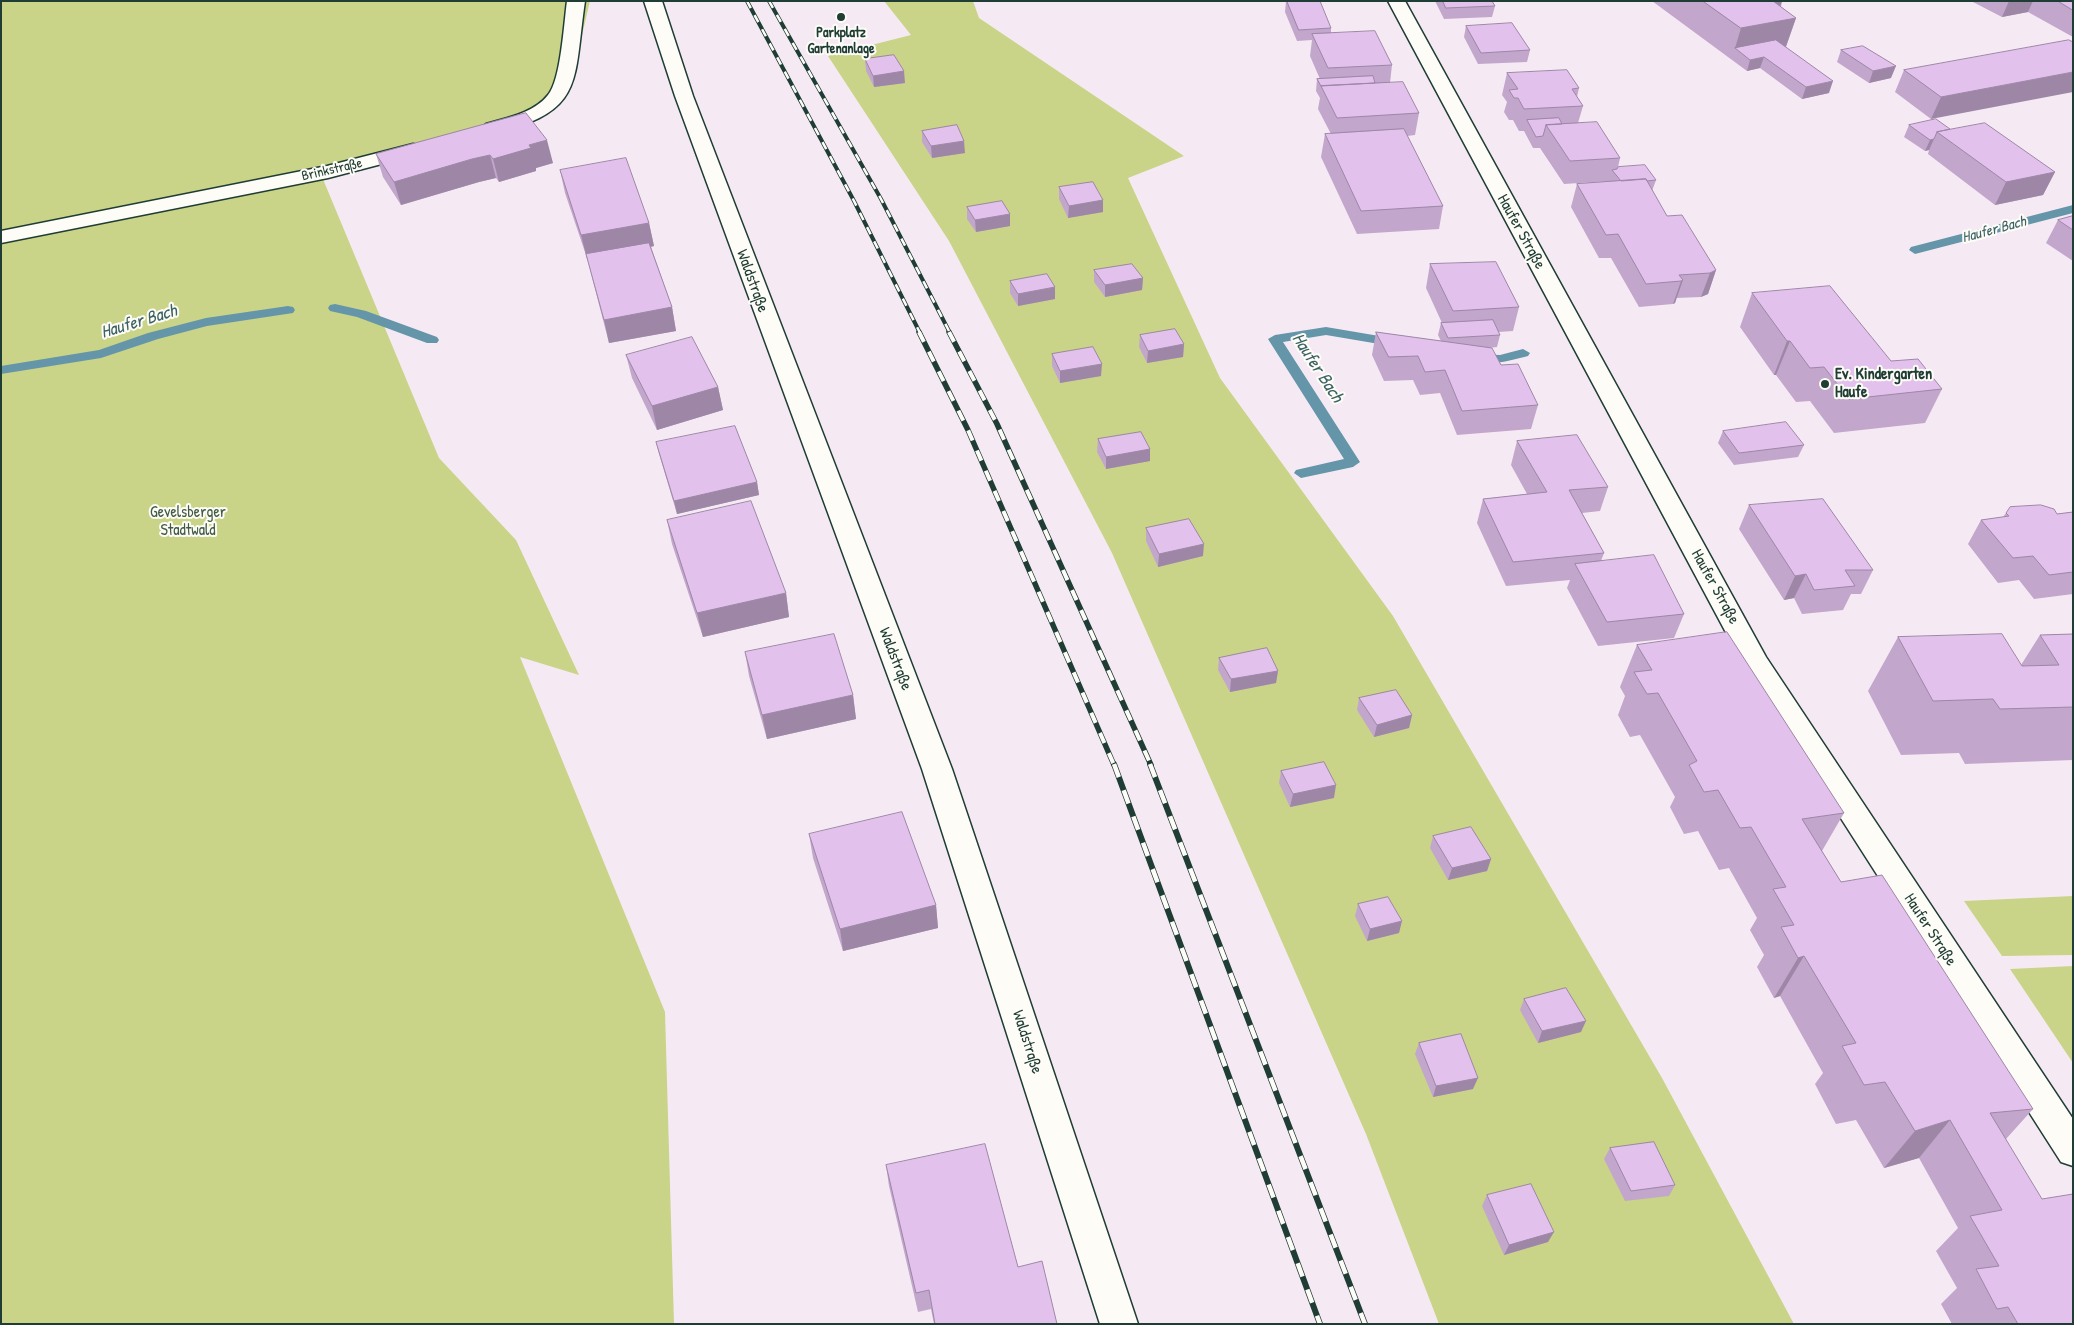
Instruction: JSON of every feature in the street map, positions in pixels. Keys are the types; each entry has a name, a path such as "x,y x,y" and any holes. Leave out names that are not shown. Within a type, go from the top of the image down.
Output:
{"street":[{"path":"478,132 533,116 559,96 564,80 576,1"},
{"name":"Waldstraße","path":"653,1 684,96 775,343 937,769 1119,1324"},
{"name":"Haufer Straße","path":"1396,1 1756,663 2073,1150"},
{"name":"Brinkstraße","path":"1,237 328,172 432,146"}],"green space":[{"name":"Gevelsberger Stadtwald","path":"1,1 590,1 568,95 550,97 526,113 320,172 439,458 516,540 579,675 520,657 665,1012 674,1324 1,1324"},
{"path":"884,1 973,1 979,18 1184,156 1128,178 1220,378 1393,616 1662,1078 1794,1324 1439,1324 1366,1134 1112,553 949,241 828,56 911,35"},
{"path":"2073,896 2073,955 2002,956 1964,901"},
{"path":"2073,966 2073,1063 2010,969"}],"building":[{"path":"1287,1 1320,1 1331,28 1299,30"},
{"path":"1443,1 1492,1 1495,6 1446,8"},
{"path":"1703,1 1773,1 1796,18 1741,28"},
{"path":"2058,1 2073,1 2073,10"},
{"path":"1512,23 1530,50 1481,53 1466,26"},
{"path":"1375,31 1392,65 1328,68 1312,34"},
{"path":"1776,40 1833,81 1806,87 1764,57 1750,60 1735,48"},
{"path":"2069,40 2073,42 2073,72 1941,97 1904,70"},
{"path":"1863,46 1896,66 1873,71 1841,50"},
{"path":"894,55 904,71 873,76 865,59"},
{"path":"1567,70 1579,88 1572,89 1583,106 1524,109 1518,98 1514,98 1509,90 1518,89 1507,73"},
{"path":"1373,76 1375,83 1321,86 1317,79"},
{"path":"1403,82 1419,113 1337,118 1321,86"},
{"path":"526,113 547,140 529,145 531,148 493,159 490,155 472,159 394,182 376,154"},
{"path":"1559,118 1562,124 1546,125 1543,136 1536,137 1527,120"},
{"path":"1936,119 1950,129 1937,132 1934,139 1930,140 1909,125"},
{"path":"1597,122 1620,158 1570,161 1546,125"},
{"path":"1985,123 2055,172 2006,182 1937,132"},
{"path":"957,125 964,141 931,146 922,131"},
{"path":"1404,129 1443,206 1361,211 1325,134"},
{"path":"626,158 649,223 581,235 560,170"},
{"path":"1645,165 1656,180 1621,181 1612,170 1618,167"},
{"path":"1646,179 1667,216 1682,215 1716,270 1710,273 1679,275 1683,280 1681,281 1646,284 1618,234 1606,235 1577,184"},
{"path":"1093,182 1103,200 1069,206 1059,187"},
{"path":"1002,201 1010,214 975,220 967,207"},
{"path":"2073,216 2073,230 2058,220"},
{"path":"649,243 672,307 604,320 586,254"},
{"path":"1496,262 1519,307 1453,311 1430,264"},
{"path":"1132,264 1143,278 1105,285 1094,270"},
{"path":"1047,274 1055,287 1018,294 1010,281"},
{"path":"1830,286 1891,361 1918,359 1942,389 1849,399 1824,367 1810,368 1790,341 1787,341 1752,293"},
{"path":"1493,320 1500,335 1448,338 1441,323"},
{"path":"1175,329 1184,344 1148,351 1140,335"},
{"path":"1376,332 1492,348 1501,365 1518,364 1538,405 1462,411 1445,370 1425,372 1418,356 1389,357"},
{"path":"692,337 718,387 652,406 626,355"},
{"path":"1093,347 1102,364 1060,371 1052,354"},
{"path":"1786,422 1804,445 1739,453 1723,431"},
{"path":"735,426 757,482 674,501 656,442"},
{"path":"1141,432 1150,449 1106,457 1098,439"},
{"path":"1577,435 1608,487 1569,490 1604,553 1513,562 1483,499 1547,492 1517,441"},
{"path":"1823,499 1873,570 1845,570 1855,586 1814,590 1806,574 1795,576 1749,505"},
{"path":"751,501 786,593 697,613 667,520"},
{"path":"2041,505 2054,509 2057,514 2073,512 2073,572 2049,575 2033,556 2013,558 1981,520 2009,516 2006,513 2010,507"},
{"path":"1189,519 1204,544 1159,554 1146,528"},
{"path":"1654,555 1684,614 1607,622 1575,564"},
{"path":"1727,632 1844,813 1802,819 1841,882 1882,875 2033,1109 1990,1113 2042,1199 2073,1194 2073,1324 2018,1324 2008,1307 1997,1309 1976,1269 1999,1266 1970,1216 2002,1210 1950,1120 1915,1131 1885,1082 1864,1085 1842,1046 1856,1043 1804,956 1798,958 1781,927 1794,925 1773,889 1786,887 1751,827 1740,828 1718,790 1704,792 1689,765 1697,761 1658,693 1647,694 1634,672 1652,670 1637,645"},
{"path":"834,634 853,695 762,715 745,652"},
{"path":"2002,634 2022,666 2059,665 2040,635 2073,634 2073,707 2000,709 1993,699 1933,701 1898,637"},
{"path":"1267,648 1278,671 1231,679 1219,658"},
{"path":"1396,690 1412,715 1377,725 1359,698"},
{"path":"1324,762 1336,785 1293,794 1281,771"},
{"path":"902,812 936,905 840,929 809,834"},
{"path":"1471,827 1491,859 1452,868 1433,836"},
{"path":"1388,897 1402,921 1370,929 1358,904"},
{"path":"1566,988 1586,1021 1542,1031 1524,999"},
{"path":"1461,1034 1478,1078 1436,1086 1419,1043"},
{"path":"1654,1142 1675,1185 1631,1191 1610,1148"},
{"path":"985,1144 1018,1267 1042,1261 1057,1324 935,1324 929,1290 916,1293 886,1165"},
{"path":"1531,1184 1554,1232 1509,1245 1487,1195"}],"waterway":[{"name":"Haufer Bach","path":"1915,250 2073,209"},
{"name":"Haufer Bach","path":"335,308 361,314 432,340"},
{"name":"Haufer Bach","path":"1,370 101,354 153,336 206,322 288,310"},
{"name":"Haufer Bach","path":"1301,473 1353,462 1275,339 1326,331 1397,343"},
{"name":"Haufer Bach","path":"1477,358 1500,359 1523,353"}],"railway":[{"path":"747,1 854,201 920,333"},
{"path":"769,1 881,199 950,333"},
{"path":"919,332 968,430 1114,765"},
{"path":"949,332 997,424 1151,765"},
{"path":"1114,764 1320,1324"},
{"path":"1150,764 1365,1324"}],"place":[{"name":"Parkplatz Gartenanlage","path":"841,17"},
{"name":"Ev. Kindergarten Haufe","path":"1825,384"}]}
